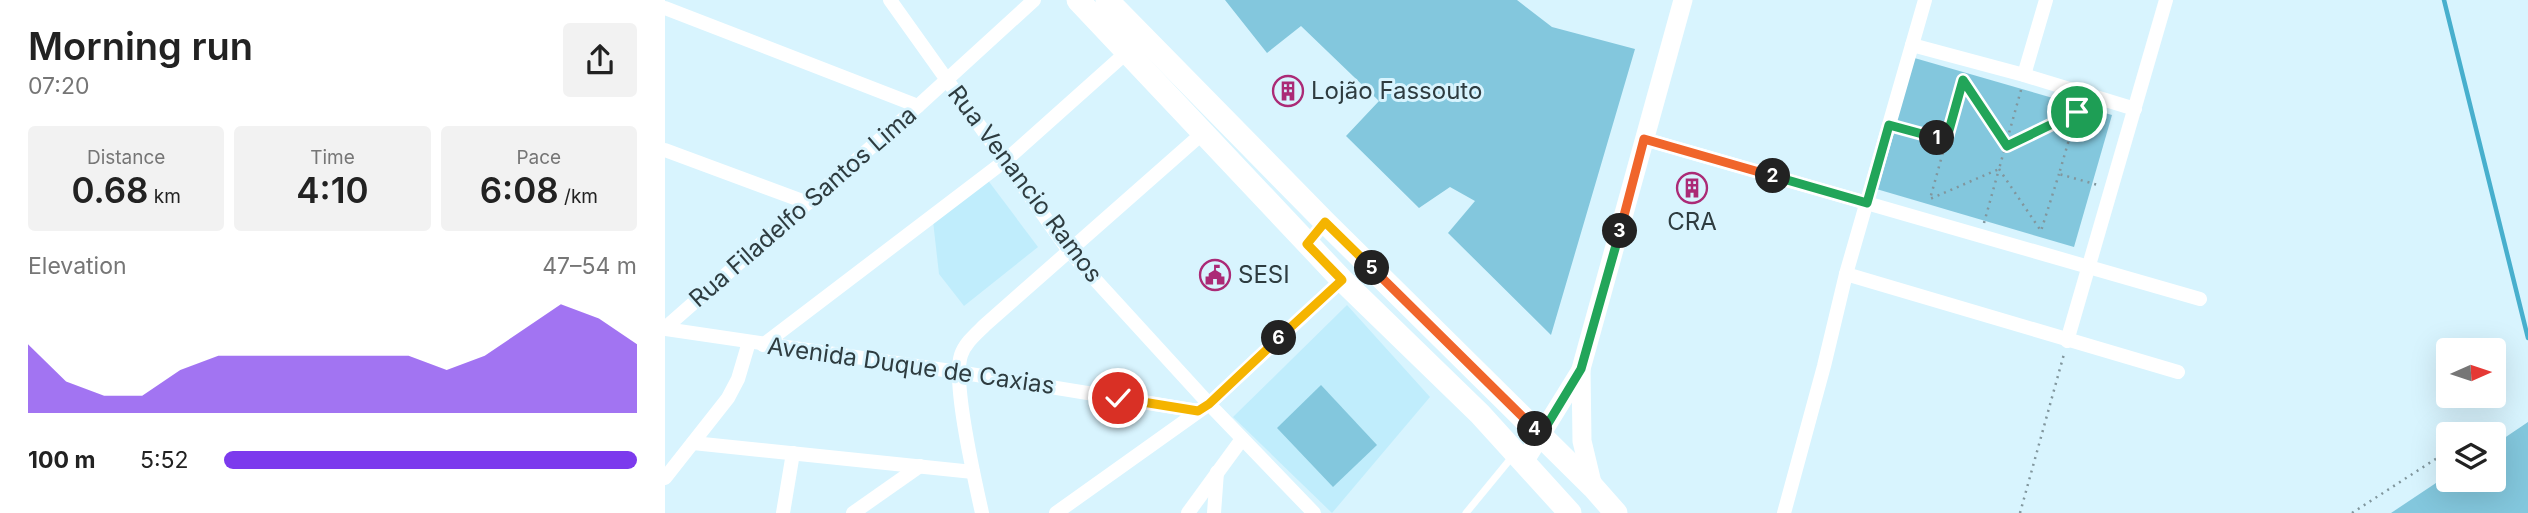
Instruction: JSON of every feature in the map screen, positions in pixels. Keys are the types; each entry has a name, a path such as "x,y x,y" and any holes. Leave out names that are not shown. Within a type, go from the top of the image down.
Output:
{"main road":[{"path":"1078,0 1307,244 1480,414 1570,513"},
{"path":"1107,0 1616,513"},
{"path":"1520,457 1541,435 1581,369 1683,0"},
{"path":"1307,244 1325,222"},
{"path":"1581,369 1582,441 1593,487"}],"street":[{"name":"Rua Venancio Ramos","path":"890,0 1069,251 1203,407 1242,439 1314,513"},
{"name":"Rua Filadelfo Santos Lima","path":"665,329 1034,0"},
{"path":"1784,513 1815,402 1846,274 1925,0"},
{"path":"2024,75 2046,0"},
{"path":"2067,341 2166,0"},
{"path":"665,8 918,106"},
{"path":"1912,45 2135,109"},
{"path":"665,478 728,398 756,343 1006,160 1128,52"},
{"path":"982,513 958,372 961,354 970,339 1204,132"},
{"path":"1644,139 2200,299"},
{"path":"665,150 807,203"},
{"path":"1846,274 2178,372"},
{"path":"1056,513 1203,407 1342,280"},
{"name":"Avenida Duque de Caxias","path":"665,329 1203,407"},
{"path":"1188,513 1242,439"},
{"path":"693,443 973,472"},
{"path":"783,513 793,453"},
{"path":"853,513 920,466"},
{"path":"1214,513 1217,472"}],"lane":[{"path":"1466,513 1520,457"}],"path":[{"path":"1980,234 2007,146 2024,75"},
{"path":"2000,169 1930,199 1963,80 2007,146"},
{"path":"2000,169 2041,231 2077,112 2007,146"},
{"path":"1889,125 1946,141"},
{"path":"2059,174 2112,189"},
{"path":"2020,513 2067,341"},
{"path":"2352,513 2436,459"}],"shaded area":[{"path":"1225,0 1517,0 1552,27 1635,49 1551,335 1448,233 1475,201 1450,187 1419,208 1346,136 1379,101 1301,26 1267,53"},
{"path":"1911,57 2112,115 2074,247 1873,188"},
{"path":"987,179 1038,247 964,306 939,274 933,221"},
{"path":"1347,305 1430,397 1332,513 1233,417"},
{"path":"1321,385 1377,445 1333,487 1277,428"},
{"path":"2528,422 2528,513 2391,513 2436,483 2436,492 2506,492 2506,437"}],"waterway":[{"path":"2444,0 2528,338"}],"place":[{"name":"Lojão Fassouto","path":"1288,91"},
{"name":"CRA","path":"1692,188"},
{"name":"SESI","path":"1215,275"}],"route":[{"path":"1118,398 1198,411 1209,404 1342,280 1307,244 1325,222 1541,435 1581,369 1644,139 1867,203 1889,125 1946,141 1963,80 2007,146 2077,112"}]}
